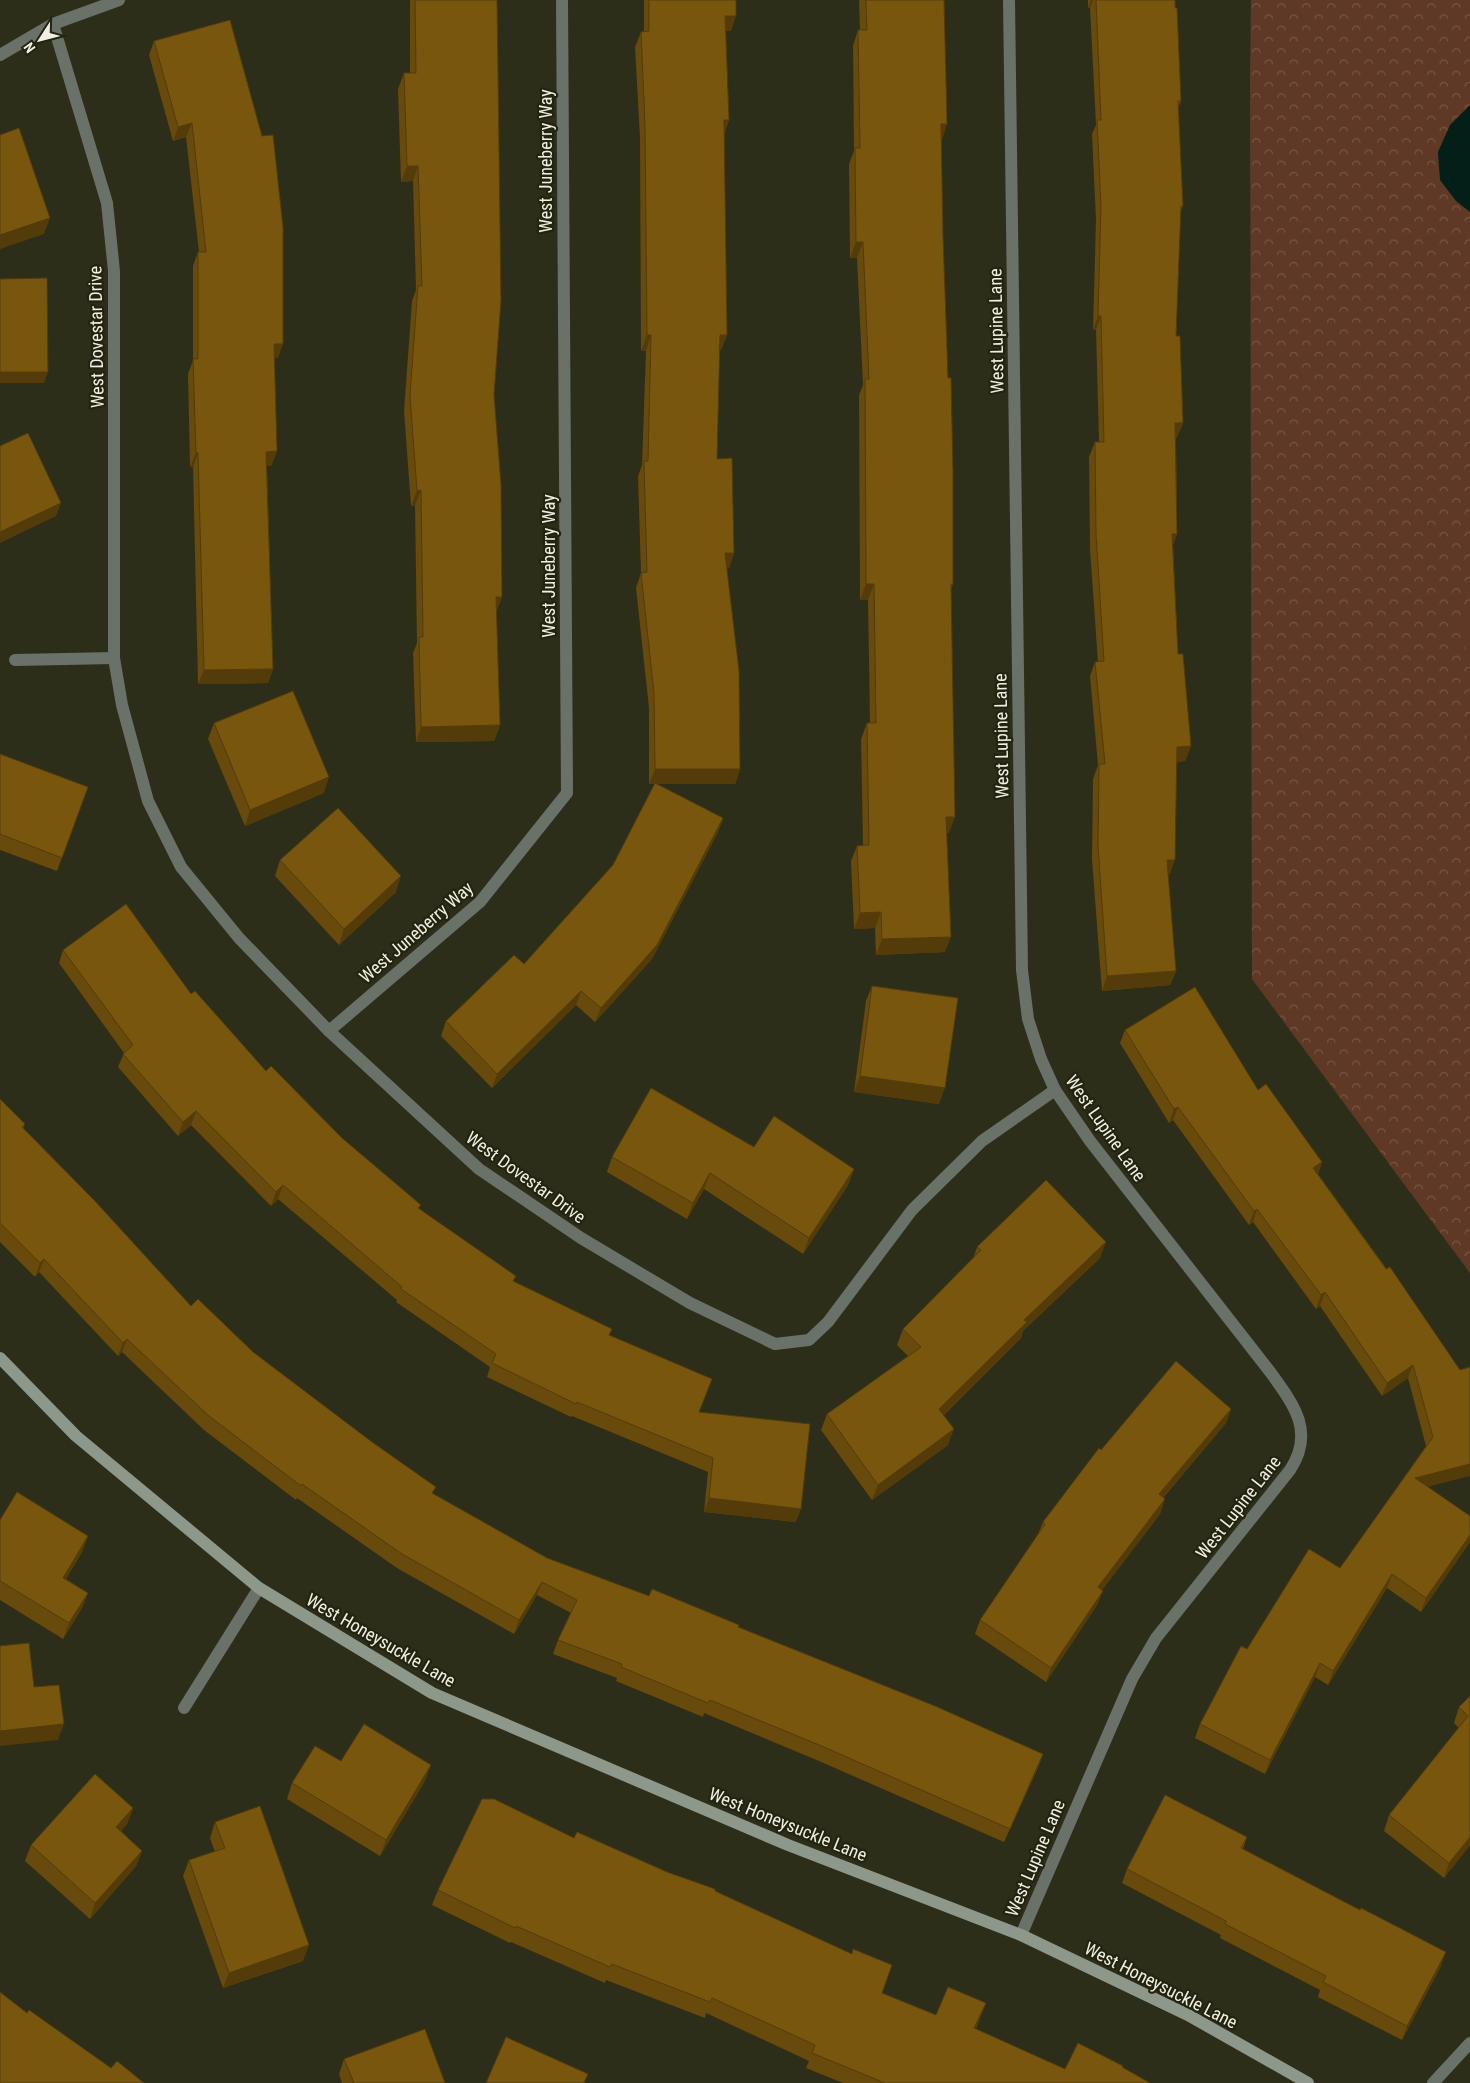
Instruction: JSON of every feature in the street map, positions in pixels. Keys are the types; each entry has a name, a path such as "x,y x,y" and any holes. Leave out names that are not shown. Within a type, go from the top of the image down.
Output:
{"street":[{"path":"0,54 53,24 119,0"},
{"name":"West Juneberry Way","path":"329,1031 480,902 567,794 562,0"},
{"name":"West Lupine Lane","path":"1009,0 1022,970 1028,1019 1041,1059 1055,1090 1090,1140 1290,1399 1302,1430 1302,1444 1298,1458 1282,1482 1156,1638 1132,1679 1021,1935"},
{"name":"West Dovestar Drive","path":"53,24 107,203 114,271 114,658 122,705 148,801 182,867 239,938 329,1031 479,1169 581,1238 690,1303 775,1344 809,1340 828,1322 912,1210 982,1141 1055,1090"},
{"path":"15,660 114,658"},
{"name":"West Honeysuckle Lane","path":"0,1358 76,1436 259,1588 432,1694 788,1845 1021,1935 1188,2015 1308,2083"},
{"path":"184,1708 259,1588"},
{"path":"1433,2083 1470,2043"}],"green space":[{"path":"1251,0 1470,0 1470,1273 1252,979"},
{"path":"1470,621 1470,660 1458,626"},
{"path":"1470,719 1470,744 1462,722"}],"water":[{"path":"1470,105 1470,212 1456,201 1440,180 1438,152 1450,125"}],"building":[{"path":"415,0 497,0 501,300 494,395 501,485 502,597 496,597 500,725 421,727 419,637 423,637 421,490 417,491 410,395 418,286 422,286 418,166 407,166 404,73 416,73"},
{"path":"649,0 736,0 736,16 725,16 729,120 724,120 727,335 720,335 717,459 732,458 734,553 725,553 739,671 740,769 655,769 654,693 641,573 647,572 644,461 648,461 651,335 647,335 645,123 641,32 649,31"},
{"path":"866,0 944,0 947,124 941,124 943,236 948,378 951,378 953,471 953,584 951,584 955,817 946,817 951,937 882,939 881,912 860,913 857,846 869,845 867,723 876,723 874,584 866,584 865,379 869,379 863,242 856,242 855,148 860,148 858,30 867,30"},
{"path":"1096,0 1175,0 1175,8 1177,8 1181,101 1178,101 1183,206 1181,206 1176,336 1180,336 1183,423 1175,423 1177,534 1172,534 1178,654 1183,654 1191,746 1177,747 1175,860 1167,860 1176,971 1107,976 1098,845 1099,764 1105,764 1095,662 1104,661 1096,534 1095,442 1104,442 1101,316 1098,316 1101,206 1097,120 1101,120"},
{"path":"230,20 262,136 273,135 283,227 283,344 274,344 277,451 266,452 273,669 204,670 198,453 196,453 193,359 198,359 198,252 206,252 192,123 178,127 154,41"},
{"path":"19,128 50,218 0,235 0,135"},
{"path":"47,278 48,372 0,372 0,279"},
{"path":"28,433 61,503 0,532 0,446"},
{"path":"293,691 329,777 250,810 214,723"},
{"path":"0,754 88,787 62,858 0,834"},
{"path":"655,783 723,818 657,945 601,1008 581,991 497,1074 446,1021 514,955 524,964 613,865"},
{"path":"338,808 401,876 344,929 280,860"},
{"path":"126,904 191,994 195,991 266,1071 271,1066 342,1138 421,1205 418,1208 516,1276 513,1281 612,1329 609,1335 712,1379 699,1412 810,1424 801,1509 709,1498 713,1458 577,1402 576,1404 492,1363 496,1354 401,1289 402,1287 283,1185 276,1192 196,1111 183,1122 123,1054 133,1045 63,950"},
{"path":"872,986 958,998 945,1088 860,1076"},
{"path":"1195,987 1258,1090 1266,1084 1322,1162 1313,1168 1386,1269 1390,1267 1460,1370 1470,1367 1470,1464 1415,1478 1470,1516 1470,1535 1426,1598 1392,1574 1333,1671 1320,1663 1270,1760 1200,1724 1241,1646 1247,1649 1309,1549 1340,1568 1433,1437 1413,1365 1387,1383 1325,1292 1321,1295 1257,1209 1254,1211 1178,1107 1174,1109 1125,1030"},
{"path":"651,1088 754,1147 774,1116 854,1169 809,1238 710,1173 693,1203 612,1157"},
{"path":"0,1099 25,1124 22,1127 94,1200 191,1306 198,1299 253,1352 372,1442 436,1487 432,1493 547,1558 649,1596 652,1589 739,1625 738,1627 935,1706 1043,1754 1010,1829 824,1747 710,1700 708,1703 621,1667 622,1664 558,1640 577,1600 542,1582 519,1620 402,1554 302,1484 301,1486 209,1416 127,1339 123,1343 44,1259 40,1263 0,1223"},
{"path":"1046,1180 1106,1242 1024,1320 1027,1322 939,1409 954,1429 878,1485 827,1414 921,1347 903,1329 981,1250 977,1247"},
{"path":"1176,1361 1231,1409 1159,1494 1165,1499 1098,1587 1103,1591 1051,1668 980,1620 1045,1524 1043,1522 1099,1448 1101,1450"},
{"path":"17,1492 88,1536 63,1578 88,1593 69,1623 0,1581 0,1520"},
{"path":"29,1643 34,1687 59,1685 64,1724 0,1731 0,1646"},
{"path":"1470,1696 1470,1837 1449,1863 1389,1815 1468,1716 1459,1707"},
{"path":"364,1724 431,1765 386,1840 292,1783 315,1746 341,1761"},
{"path":"95,1774 133,1808 116,1827 142,1851 95,1903 31,1845"},
{"path":"1165,1795 1247,1837 1241,1848 1446,1952 1407,2026 1323,1982 1326,1976 1225,1924 1226,1921 1127,1869"},
{"path":"482,1799 494,1799 574,1838 577,1832 667,1872 715,1889 715,1891 852,1954 853,1949 892,1965 882,1993 936,2015 948,1987 986,2003 974,2028 1065,2069 1078,2043 1123,2066 1150,2083 885,2083 812,2053 815,2045 712,1998 710,2002 612,1964 610,1967 516,1926 515,1928 438,1890"},
{"path":"260,1806 309,1945 229,1973 189,1860 225,1848 215,1822"},
{"path":"0,1992 27,2013 29,2010 111,2068 117,2061 144,2083 0,2083"},
{"path":"425,2029 445,2083 354,2083 344,2059"},
{"path":"506,2037 588,2074 584,2083 486,2083"}]}
